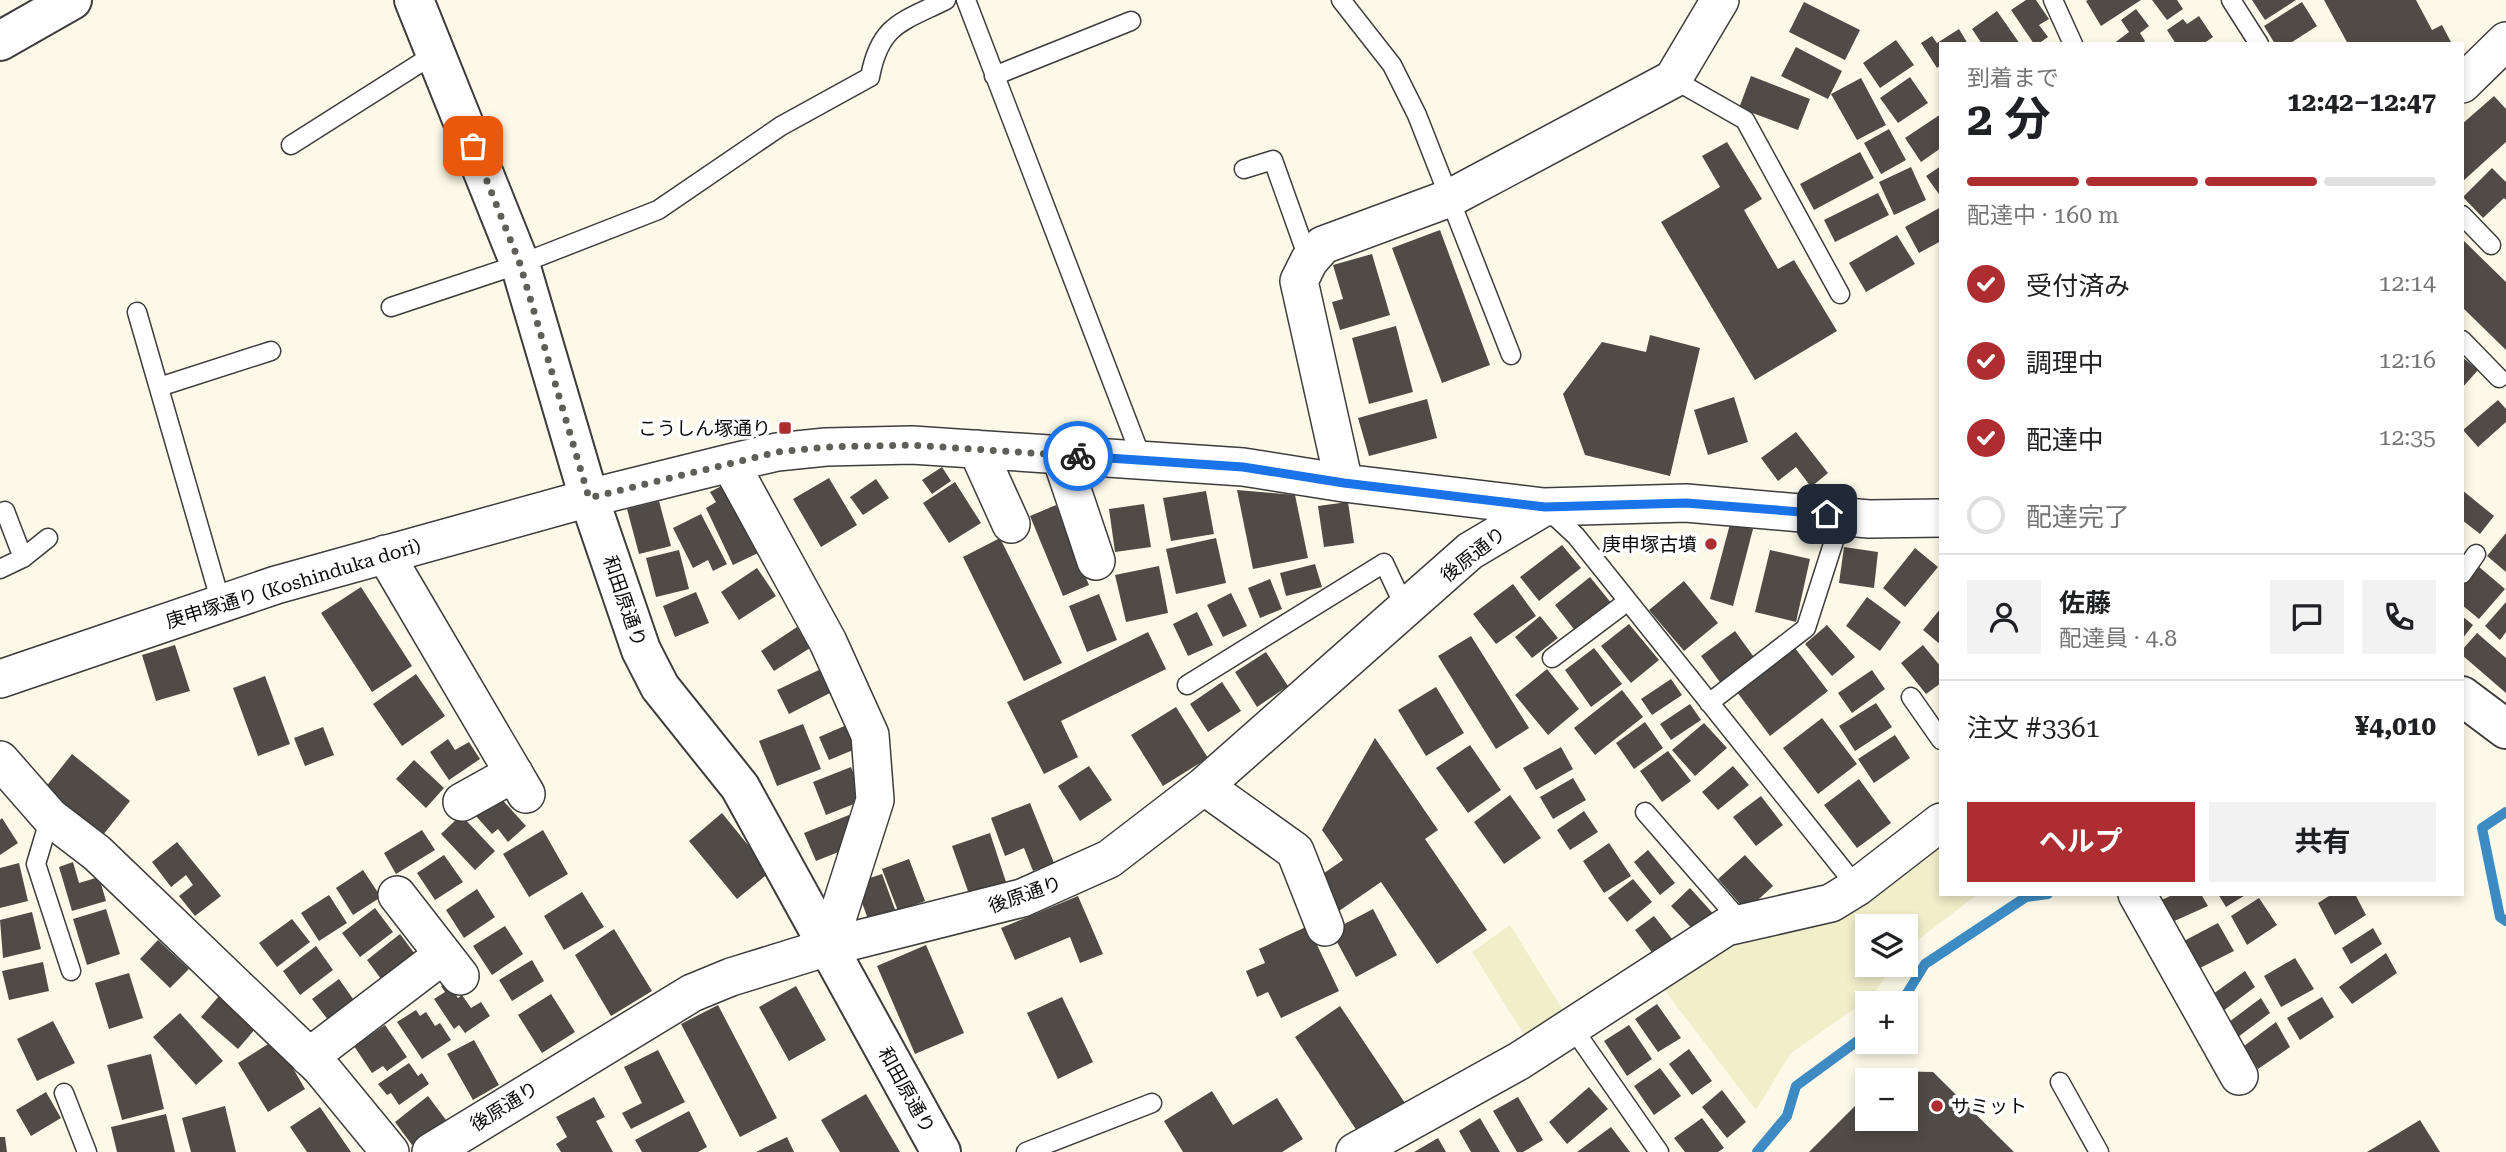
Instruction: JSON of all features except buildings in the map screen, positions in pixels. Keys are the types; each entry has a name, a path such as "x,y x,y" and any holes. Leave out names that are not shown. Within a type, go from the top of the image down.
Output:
{"street":[{"path":"0,41 72,0"},
{"name":"和田原通り","path":"414,0 520,264 589,498 641,650 660,687 740,787 939,1151"},
{"path":"1344,483 1299,281 1309,261 1323,245 1450,198 1673,79 1720,0"},
{"path":"2464,82 2506,41"},
{"name":"庚申塚通り (Koshinduka dori)","path":"0,679 221,603 385,554 589,498 730,463 777,452 826,447 912,445 1243,467 1344,483 1545,507 1686,503 1868,519 1939,518"},
{"path":"977,449 1012,524"},
{"path":"1060,454 1096,561"},
{"path":"730,463 828,642 870,735 875,800 828,947"},
{"name":"後原通り","path":"431,1152 692,993 732,977 828,947 1023,898 1109,859 1205,786 1470,551 1545,507"},
{"path":"385,554 520,783 462,802"},
{"path":"2464,697 2506,728"},
{"path":"0,760 50,817 97,853 309,1057 360,1113 390,1152"},
{"path":"1205,786 1295,850 1325,926"},
{"path":"1369,1148 1519,1061 1726,927 1830,903 1857,887 1939,824"},
{"path":"309,1057 452,965 397,895"},
{"path":"2138,896 2239,1076"}],"lane":[{"path":"391,307 520,264 658,210 780,126 870,77 875,51 891,28 946,0"},
{"path":"966,0 1143,462"},
{"path":"1341,0 1392,65 1417,115 1511,355"},
{"path":"2053,0 2068,42"},
{"path":"2231,0 2258,42"},
{"path":"994,76 1131,21"},
{"path":"291,145 436,53"},
{"path":"1673,79 1745,120 1840,294"},
{"path":"1244,169 1273,160 1309,261"},
{"path":"2464,217 2491,245"},
{"path":"137,312 221,603"},
{"path":"2464,342 2499,378"},
{"path":"159,387 271,351"},
{"path":"1545,507 1576,537 1857,887"},
{"path":"5,511 23,558"},
{"path":"1709,703 1806,628 1842,516"},
{"path":"0,569 23,558 48,538"},
{"path":"2464,571 2476,554"},
{"path":"1186,685 1384,563 1406,610"},
{"path":"1552,658 1628,601"},
{"path":"1911,697 1939,737"},
{"path":"1644,812 1742,923"},
{"path":"50,817 36,864 71,971"},
{"path":"1572,1027 1658,1152"},
{"path":"2060,1082 2099,1152"},
{"path":"64,1093 87,1152"},
{"path":"1026,1152 1152,1103"}],"shaded area":[{"path":"1939,845 1939,896 1975,896 1918,940 1918,914 1855,914 1855,977 1886,977 1875,991 1855,991 1855,1008 1790,1054 1756,1110 1662,987 1725,948 1839,920"},
{"path":"1510,925 1566,1015 1528,1041 1472,952"}],"waterway":[{"path":"2506,812 2482,828 2500,917 2506,921"},
{"path":"1908,991 1925,964 2026,897 2033,896"},
{"path":"1757,1152 1787,1116 1796,1086 1855,1043"}],"way so far":[{"path":"473,146 520,264 589,498 777,452 826,447 912,445 1078,456"}],"place":[{"name":"こうしん塚通り","path":"785,428"},
{"name":"庚申塚古墳","path":"1711,544"},
{"name":"サミット","path":"1937,1106"}],"route":[{"path":"1078,456 1243,467 1344,483 1545,507 1686,503 1827,514"}]}
